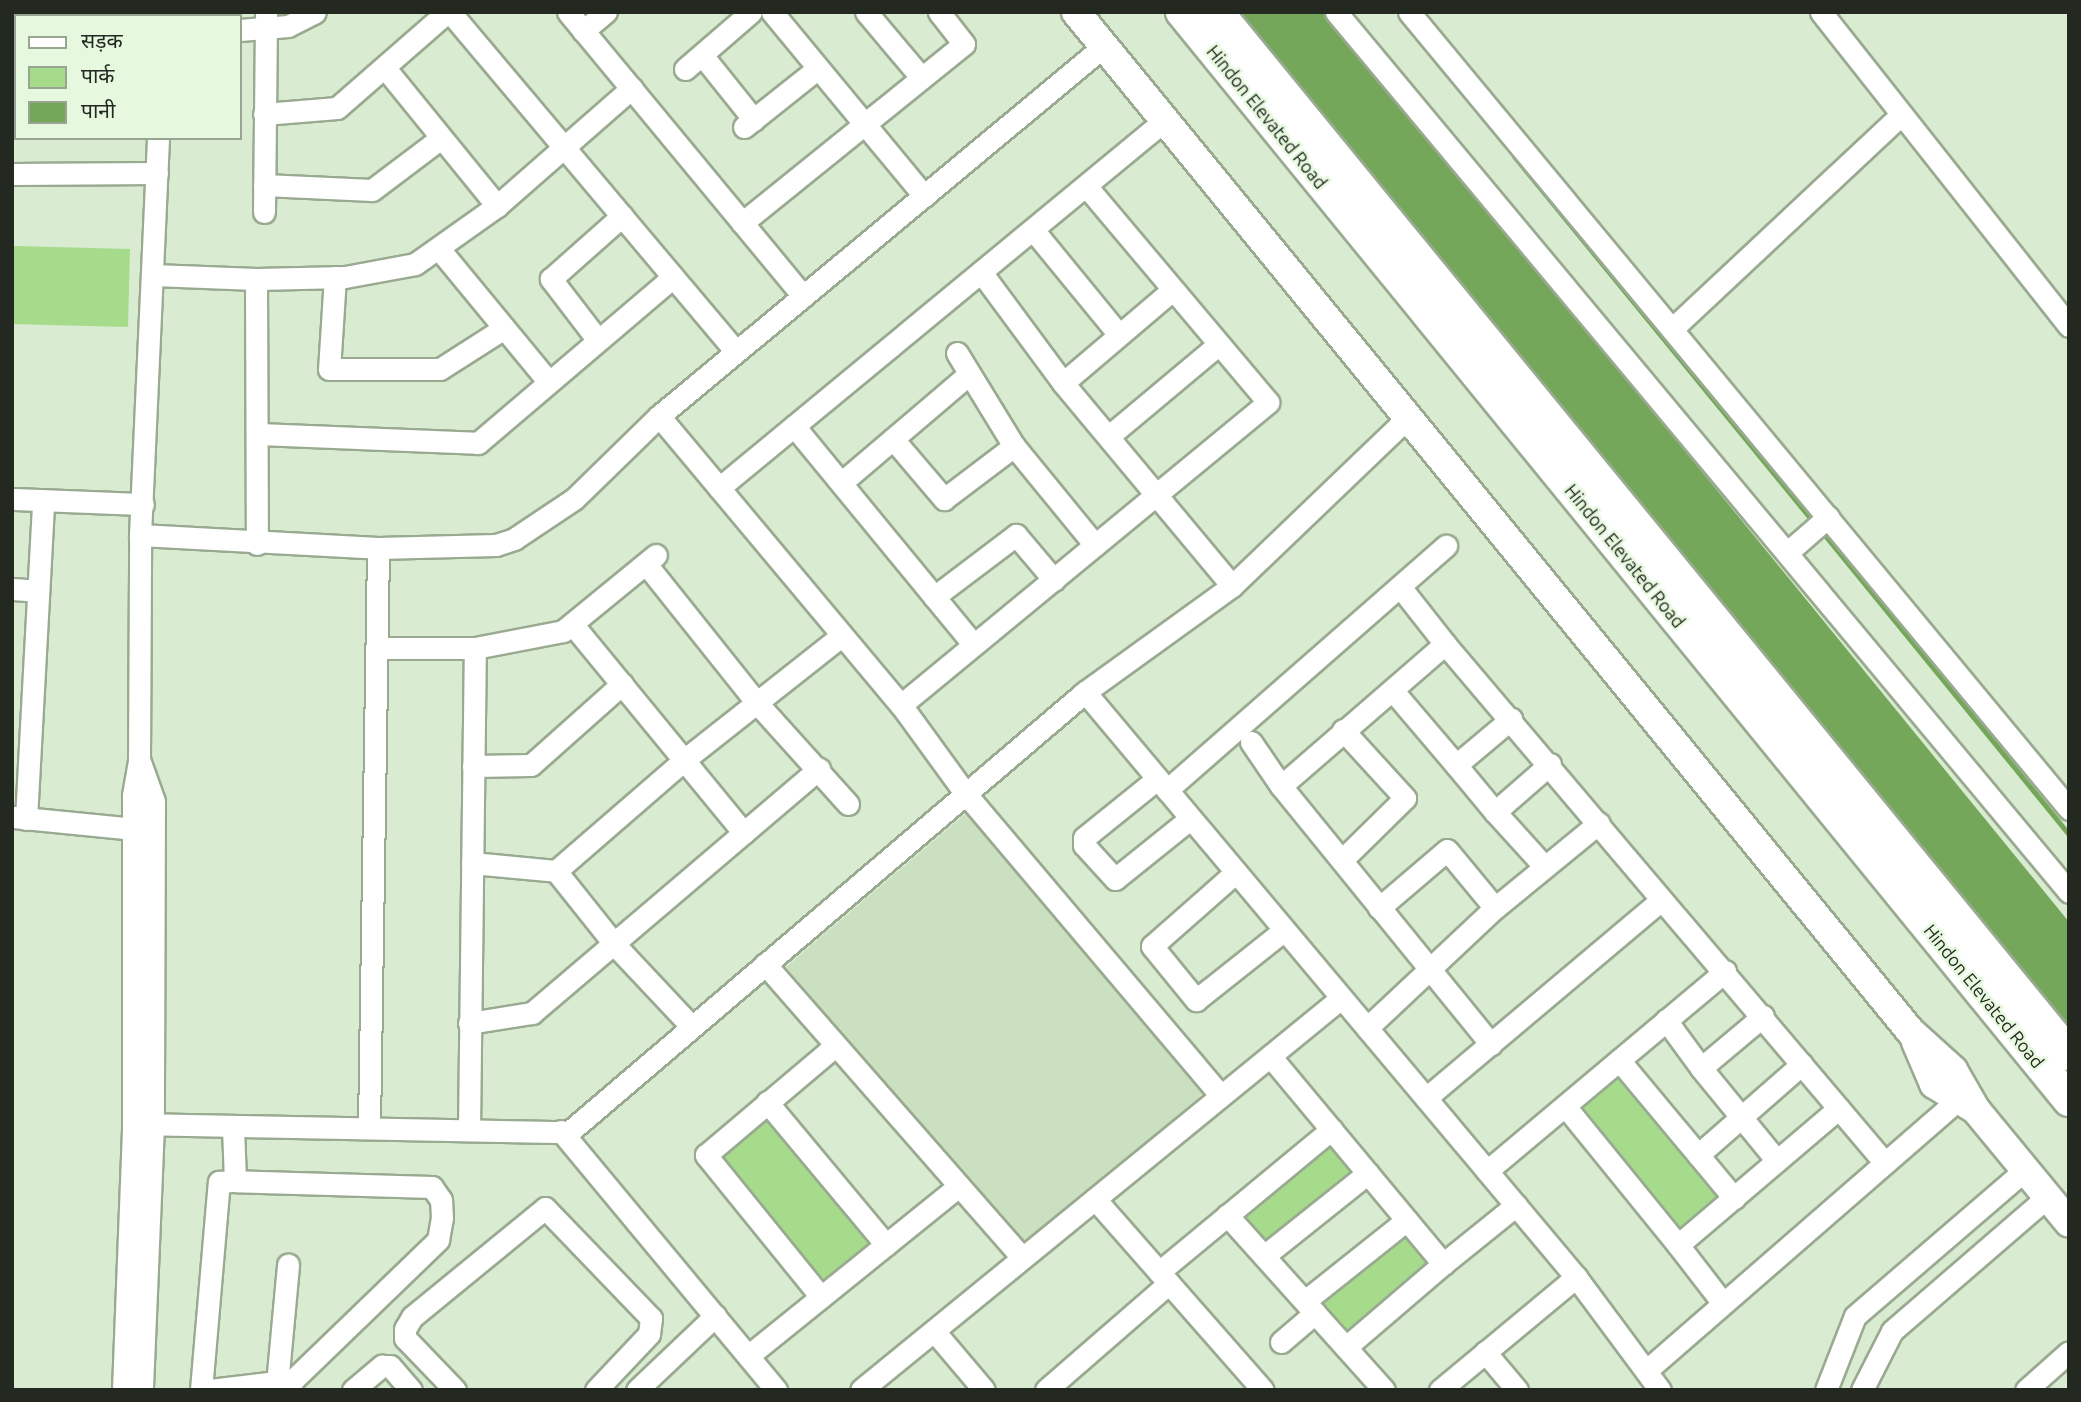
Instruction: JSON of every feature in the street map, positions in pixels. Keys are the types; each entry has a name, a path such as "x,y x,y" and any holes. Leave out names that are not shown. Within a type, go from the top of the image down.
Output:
{"highway":[{"name":"Hindon Elevated Road","path":"1182,12 2069,1100"},
{"name":"Hindon Elevated Road","path":"1217,12 2069,1054"}],"main road":[{"path":"1076,12 1911,1032 1953,1070 1967,1105 2069,1223"}],"street":[{"path":"242,29 266,21 302,21 315,12"},
{"path":"264,114 337,108 448,12 736,352"},
{"path":"568,12 803,296"},
{"path":"583,31 606,12"},
{"path":"685,69 751,12"},
{"path":"772,12 924,196"},
{"path":"866,12 920,76"},
{"path":"742,223 920,76 964,44 939,12"},
{"path":"1336,12 1794,546 2069,892"},
{"path":"1409,12 1672,329 1823,521 2069,808"},
{"path":"1821,12 1900,116 2069,326"},
{"path":"264,212 266,21"},
{"path":"140,535 257,544 378,548 496,545 514,539 574,499 659,416 1104,46"},
{"path":"702,55 749,123 817,69"},
{"path":"384,68 497,206"},
{"path":"153,275 256,279 334,277 401,269 440,250 497,206 632,88"},
{"path":"1672,329 1900,116"},
{"path":"719,488 981,272 1034,232 1165,120"},
{"path":"264,185 372,190 441,138"},
{"path":"123,1390 143,1125 133,795 139,760 140,535 158,140"},
{"path":"12,174 157,173"},
{"path":"901,705 1269,402 1171,291 1087,187"},
{"path":"597,339 551,279 622,216"},
{"path":"1034,232 1119,335"},
{"path":"440,250 549,382"},
{"path":"981,272 1063,383 1232,586"},
{"path":"334,277 329,369 440,369 504,328"},
{"path":"257,433 472,444 673,277"},
{"path":"256,279 257,544"},
{"path":"1063,383 1171,291"},
{"path":"1109,436 1219,344"},
{"path":"957,353 968,375 1014,446 1095,545"},
{"path":"841,483 968,375"},
{"path":"659,416 901,705 965,793 1220,1095"},
{"path":"143,1125 569,1132 1085,692 1232,586 1408,417"},
{"path":"794,426 974,645"},
{"path":"893,439 944,499 1014,446"},
{"path":"12,499 143,504"},
{"path":"43,500 19,818 134,830"},
{"path":"1794,546 1823,521"},
{"path":"934,597 1016,535 1054,580"},
{"path":"1191,818 1115,879 1084,845 1084,838 1162,784 1401,588 1446,546"},
{"path":"369,1128 378,548"},
{"path":"376,648 475,648 552,635 573,625 651,560 757,703 848,804"},
{"path":"1401,588 1445,644 1550,764 1661,900 1725,971 1885,1163"},
{"path":"12,589 38,591"},
{"path":"573,625 744,833"},
{"path":"556,871 684,760 842,635"},
{"path":"1280,786 1445,644"},
{"path":"469,1130 475,648"},
{"path":"473,766 531,765 621,684"},
{"path":"1393,691 1544,866"},
{"path":"1085,692 1576,1277 1660,1390"},
{"path":"1456,765 1511,719"},
{"path":"1343,730 1405,798 1343,859"},
{"path":"1251,742 1280,786 1343,859 1379,908 1491,1044"},
{"path":"139,760 154,801 143,1125 142,1390"},
{"path":"1495,812 1550,764"},
{"path":"470,1023 533,1013 819,769"},
{"path":"1367,1028 1496,908 1599,823"},
{"path":"1379,908 1447,850 1496,908"},
{"path":"472,863 556,871 615,945 692,1027"},
{"path":"1236,873 1152,946 1196,1000 1283,931"},
{"path":"1426,1098 1661,900"},
{"path":"765,964 1022,1258"},
{"path":"1488,1171 1725,971"},
{"path":"861,1390 1342,998"},
{"path":"1702,1068 1763,1016"},
{"path":"1666,1020 1777,1161"},
{"path":"821,1297 706,1155 836,1045"},
{"path":"1270,1056 1443,1264"},
{"path":"1619,1060 1734,1198"},
{"path":"1698,1155 1802,1064"},
{"path":"767,1102 886,1245"},
{"path":"1647,1370 1885,1163 1967,1105"},
{"path":"1565,1106 1722,1302"},
{"path":"1678,1245 1839,1108"},
{"path":"233,1126 236,1181"},
{"path":"1046,1390 1227,1215 1332,1129"},
{"path":"561,1131 776,1390"},
{"path":"1826,1390 1856,1316 2025,1170"},
{"path":"1264,1256 1368,1173"},
{"path":"201,1390 219,1182 432,1187 442,1200 438,1240 293,1380 210,1390"},
{"path":"748,1356 959,1186"},
{"path":"1862,1390 1892,1331 2047,1197"},
{"path":"1095,1199 1263,1390"},
{"path":"1346,1347 1516,1205"},
{"path":"454,1390 405,1338 405,1329 412,1317 545,1208 651,1318 649,1334 596,1390"},
{"path":"1227,1215 1384,1390"},
{"path":"1281,1342 1310,1307 1407,1220"},
{"path":"277,1384 288,1265"},
{"path":"1440,1390 1576,1277"},
{"path":"649,1386 715,1317"},
{"path":"934,1331 984,1390"},
{"path":"1486,1352 1517,1390"},
{"path":"2026,1390 2067,1358"},
{"path":"353,1390 382,1366 390,1366 411,1390"}],"shaded area":[{"path":"983,799 1220,1079 1023,1247 786,967"}],"green space":[{"path":"14,246 130,249 128,327 12,324"},
{"path":"1620,1070 1722,1197 1680,1232 1577,1105"},
{"path":"767,1112 874,1243 823,1285 717,1154"},
{"path":"1331,1136 1359,1171 1265,1249 1237,1214"},
{"path":"1406,1229 1435,1263 1348,1335 1319,1300"}],"water":[{"path":"1207,12 1327,12 2069,922 2069,1050"}],"waterway":[{"path":"1515,157 1813,521"},
{"path":"1821,530 2069,834"}]}
